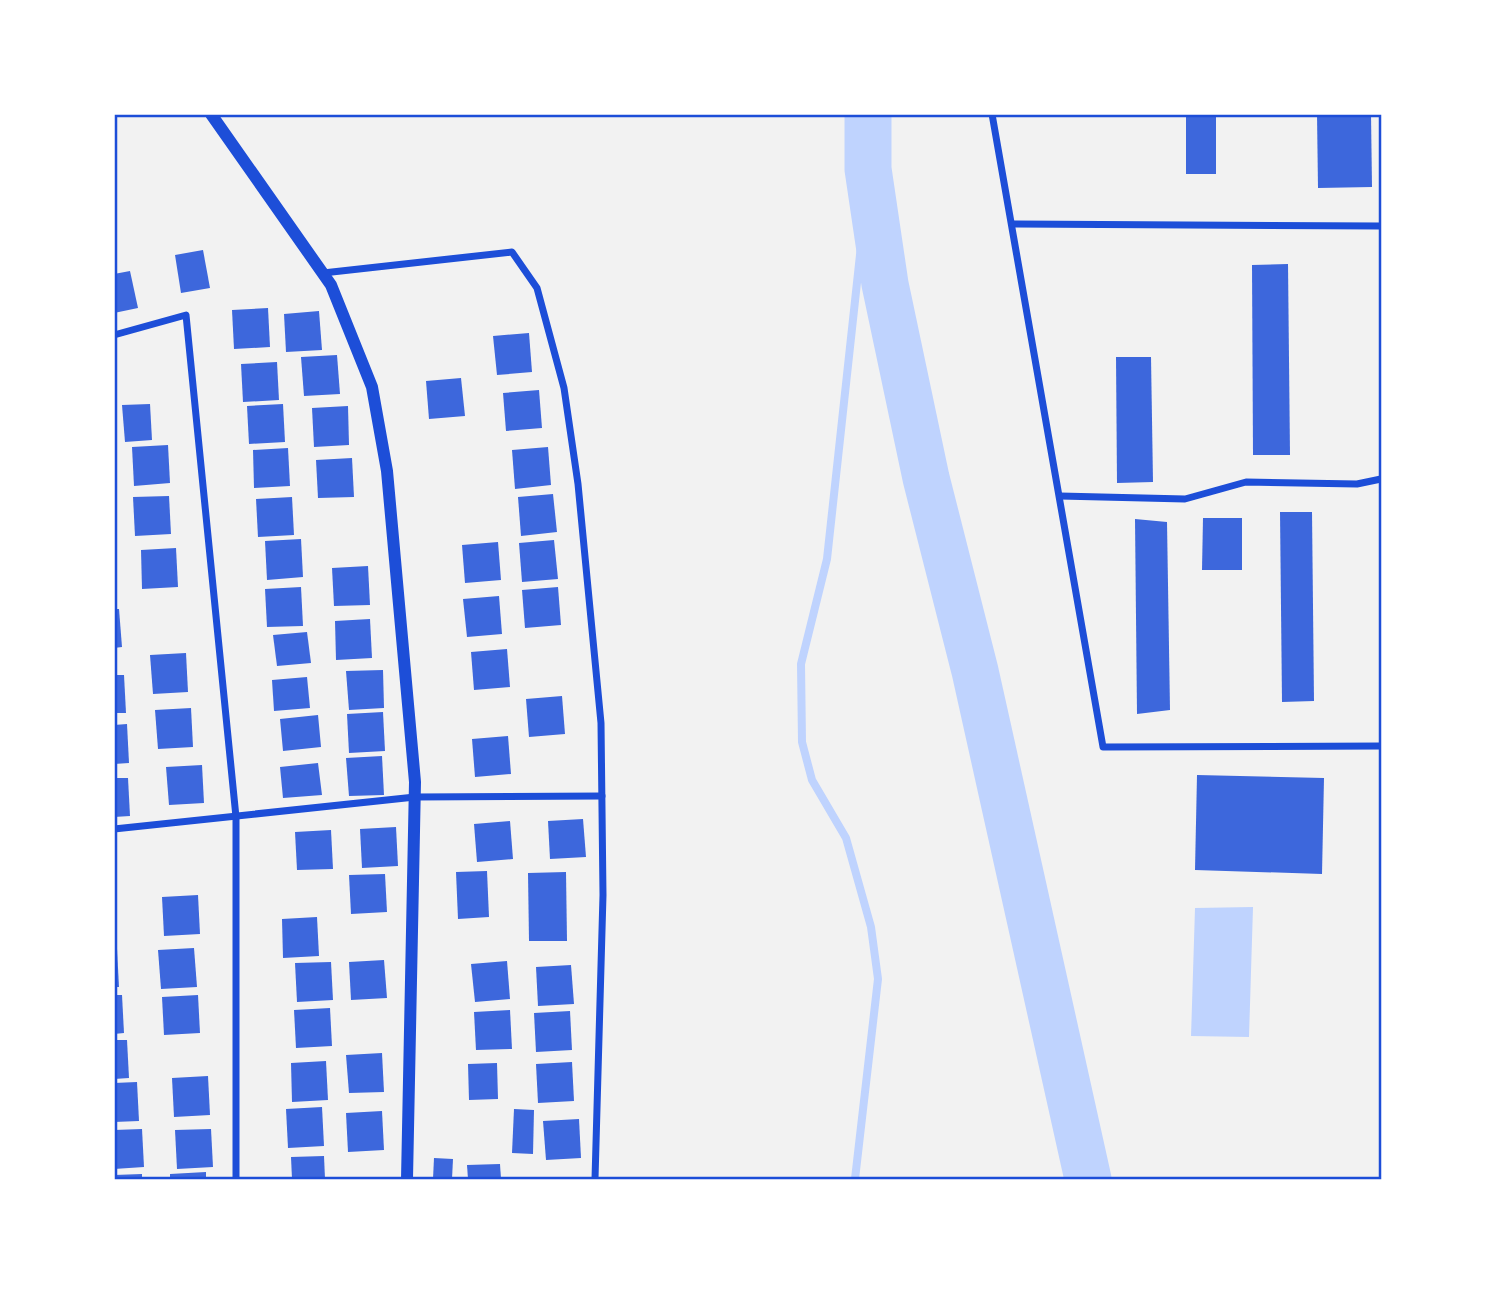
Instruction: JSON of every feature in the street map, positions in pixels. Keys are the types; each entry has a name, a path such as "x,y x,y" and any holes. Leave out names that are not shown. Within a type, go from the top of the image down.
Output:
{"street":[{"path":"211,114 331,285 372,387 380,425 410,704 415,797 407,1179"},
{"path":"992,114 1103,747 1381,746"},
{"path":"1013,224 1381,226"},
{"path":"322,273 512,253 537,288 564,388 578,484 601,723 603,895 595,1179"},
{"path":"114,335 186,315 236,817 236,1179"},
{"path":"1060,496 1185,499 1246,482 1357,484 1381,479"},
{"path":"114,829 415,797 602,796"}],"water":[{"path":"1253,907 1249,1037 1191,1036 1195,908"}],"building":[{"path":"1186,114 1216,114 1216,174 1186,174"},
{"path":"1317,114 1371,114 1372,187 1318,188"},
{"path":"203,250 210,288 181,293 175,255"},
{"path":"1288,264 1290,455 1253,455 1252,265"},
{"path":"130,271 138,308 114,313 114,274"},
{"path":"268,308 270,347 234,349 232,310"},
{"path":"319,311 322,350 286,352 284,314"},
{"path":"529,333 532,372 497,375 493,336"},
{"path":"337,355 340,394 304,396 301,357"},
{"path":"1116,357 1151,357 1153,482 1117,483"},
{"path":"277,362 279,400 243,402 241,364"},
{"path":"461,378 465,416 429,419 426,381"},
{"path":"539,390 542,428 506,431 503,393"},
{"path":"150,404 152,440 125,442 122,405"},
{"path":"283,404 285,442 249,444 247,406"},
{"path":"348,406 349,445 314,447 312,408"},
{"path":"168,445 170,483 134,486 132,447"},
{"path":"548,447 551,485 515,489 512,450"},
{"path":"288,448 290,486 254,488 253,450"},
{"path":"352,458 354,497 318,498 316,460"},
{"path":"553,494 557,532 521,536 518,497"},
{"path":"169,496 171,534 135,536 133,497"},
{"path":"292,497 294,535 258,537 256,499"},
{"path":"1280,512 1312,512 1314,701 1282,702"},
{"path":"1203,518 1242,518 1242,570 1202,570"},
{"path":"1135,519 1167,522 1170,710 1137,714"},
{"path":"301,539 303,577 267,580 265,541"},
{"path":"554,540 558,579 522,582 519,543"},
{"path":"498,542 501,580 465,583 462,545"},
{"path":"176,548 178,587 142,589 141,550"},
{"path":"368,566 370,605 334,606 332,568"},
{"path":"301,587 303,626 267,627 265,589"},
{"path":"558,587 561,625 525,628 522,590"},
{"path":"499,596 502,634 467,637 463,599"},
{"path":"114,609 119,609 122,647 114,648"},
{"path":"370,619 372,658 336,660 335,621"},
{"path":"307,632 311,663 277,666 273,635"},
{"path":"507,649 510,687 474,690 471,652"},
{"path":"186,653 188,692 153,694 150,655"},
{"path":"383,670 384,708 349,710 346,671"},
{"path":"114,675 124,675 126,713 114,713"},
{"path":"307,677 310,708 274,711 272,680"},
{"path":"562,696 565,734 529,737 526,699"},
{"path":"191,708 193,747 158,749 155,710"},
{"path":"383,712 385,751 349,753 347,714"},
{"path":"318,715 321,747 283,751 280,719"},
{"path":"127,724 129,763 114,764 114,725"},
{"path":"508,736 511,774 475,777 472,739"},
{"path":"382,756 384,795 349,796 346,758"},
{"path":"318,763 322,795 283,798 280,767"},
{"path":"202,765 204,803 169,805 166,767"},
{"path":"1197,775 1324,778 1322,874 1195,870"},
{"path":"114,778 128,778 130,816 114,817"},
{"path":"583,819 586,857 550,859 548,821"},
{"path":"510,821 513,859 477,862 474,824"},
{"path":"396,827 398,866 362,868 360,829"},
{"path":"331,830 333,869 297,870 295,832"},
{"path":"487,871 489,917 458,919 456,872"},
{"path":"566,872 567,941 529,941 528,873"},
{"path":"385,874 387,912 351,914 349,875"},
{"path":"198,895 200,934 164,936 162,897"},
{"path":"317,917 319,956 283,958 282,919"},
{"path":"194,948 197,987 161,989 158,950"},
{"path":"114,949 117,949 119,987 114,987"},
{"path":"384,960 387,998 351,1000 349,962"},
{"path":"507,961 510,999 475,1002 471,964"},
{"path":"331,962 333,1000 297,1002 295,963"},
{"path":"571,965 574,1004 538,1006 536,967"},
{"path":"114,995 122,995 124,1033 114,1034"},
{"path":"198,995 200,1033 164,1035 162,997"},
{"path":"330,1008 332,1046 296,1048 294,1010"},
{"path":"510,1010 512,1049 476,1050 474,1012"},
{"path":"570,1011 572,1050 536,1052 534,1013"},
{"path":"114,1040 127,1040 129,1078 114,1079"},
{"path":"382,1053 384,1092 349,1093 346,1055"},
{"path":"326,1061 328,1100 292,1102 291,1063"},
{"path":"572,1062 574,1101 538,1103 536,1064"},
{"path":"497,1063 498,1099 469,1100 468,1064"},
{"path":"208,1076 210,1115 174,1117 172,1078"},
{"path":"137,1082 139,1121 114,1122 114,1083"},
{"path":"322,1107 324,1146 288,1148 286,1109"},
{"path":"514,1109 534,1110 533,1154 512,1153"},
{"path":"382,1111 384,1150 348,1152 346,1113"},
{"path":"579,1119 581,1158 546,1160 543,1121"},
{"path":"142,1129 144,1167 114,1169 114,1130"},
{"path":"211,1129 213,1167 177,1169 175,1130"},
{"path":"324,1156 325,1179 292,1179 291,1157"},
{"path":"434,1158 453,1159 452,1179 433,1179"},
{"path":"500,1164 501,1179 468,1179 467,1165"},
{"path":"206,1172 206,1179 170,1179 170,1174"},
{"path":"142,1174 142,1179 114,1179 114,1175"}],"waterway":[{"path":"868,114 868,169 885,284 926,478 975,671 1088,1179"},
{"path":"855,1179 878,979 871,927 846,838 812,780 802,742 801,664 827,559 869,172"}]}
